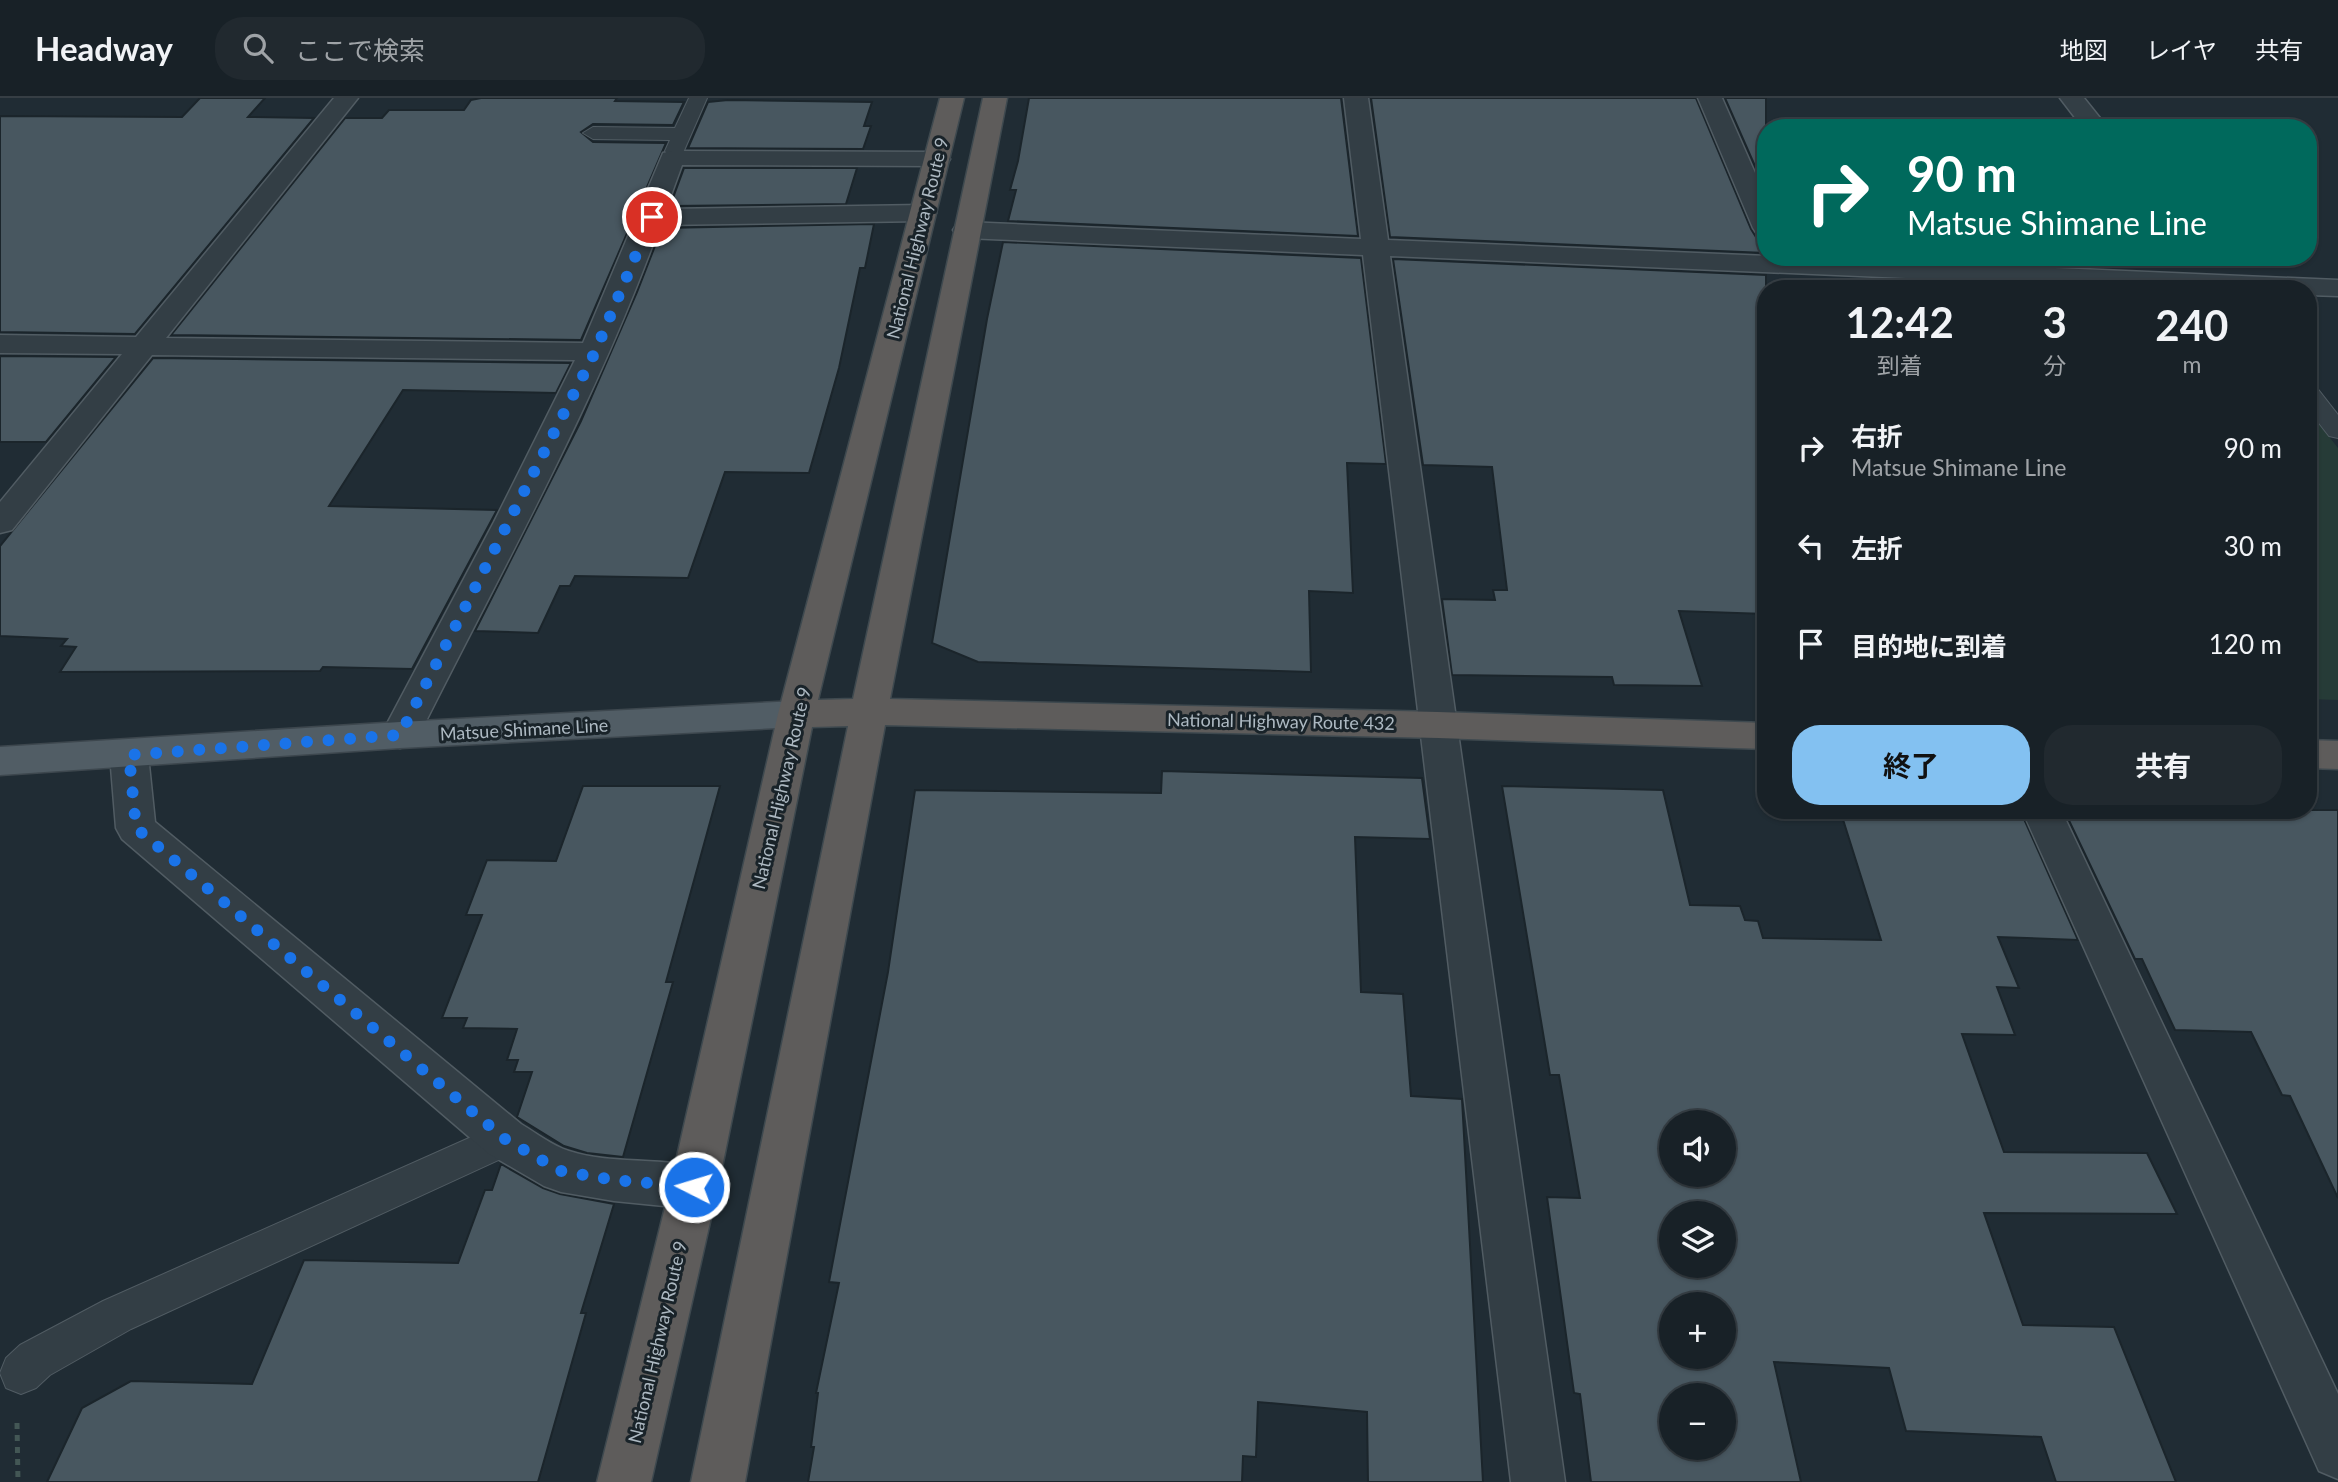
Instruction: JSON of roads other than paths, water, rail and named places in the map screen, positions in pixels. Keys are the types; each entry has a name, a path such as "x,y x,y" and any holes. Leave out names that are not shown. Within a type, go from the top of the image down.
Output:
{"highway":[{"name":"National Highway Route 9","path":"624,1482 694,1187 796,714 953,98"},
{"path":"718,1482 869,712 995,98"},
{"name":"National Highway Route 432","path":"796,714 869,712 1438,724 1757,736"},
{"path":"2317,754 2338,755"}],"main road":[{"name":"Matsue Shimane Line","path":"0,761 129,755 400,735 796,714"}],"street":[{"path":"0,523 346,98"},
{"path":"1356,98 1538,1482"},
{"path":"1710,98 1757,207"},
{"path":"2072,98 2089,119"},
{"path":"400,735 595,352 652,217 677,146 937,159"},
{"path":"652,217 923,213"},
{"path":"966,230 1757,260"},
{"path":"1868,266 2115,280"},
{"path":"2204,266 2216,280"},
{"path":"2317,288 2338,288"},
{"path":"0,344 595,352"},
{"path":"129,755 136,828 505,1139 561,1171 614,1180 694,1187"},
{"path":"2045,819 2338,1452"}],"lane":[{"path":"593,133 677,146 698,98"},
{"path":"2317,404 2338,431"},
{"path":"21,1373 35,1360 117,1315 505,1139"}]}
